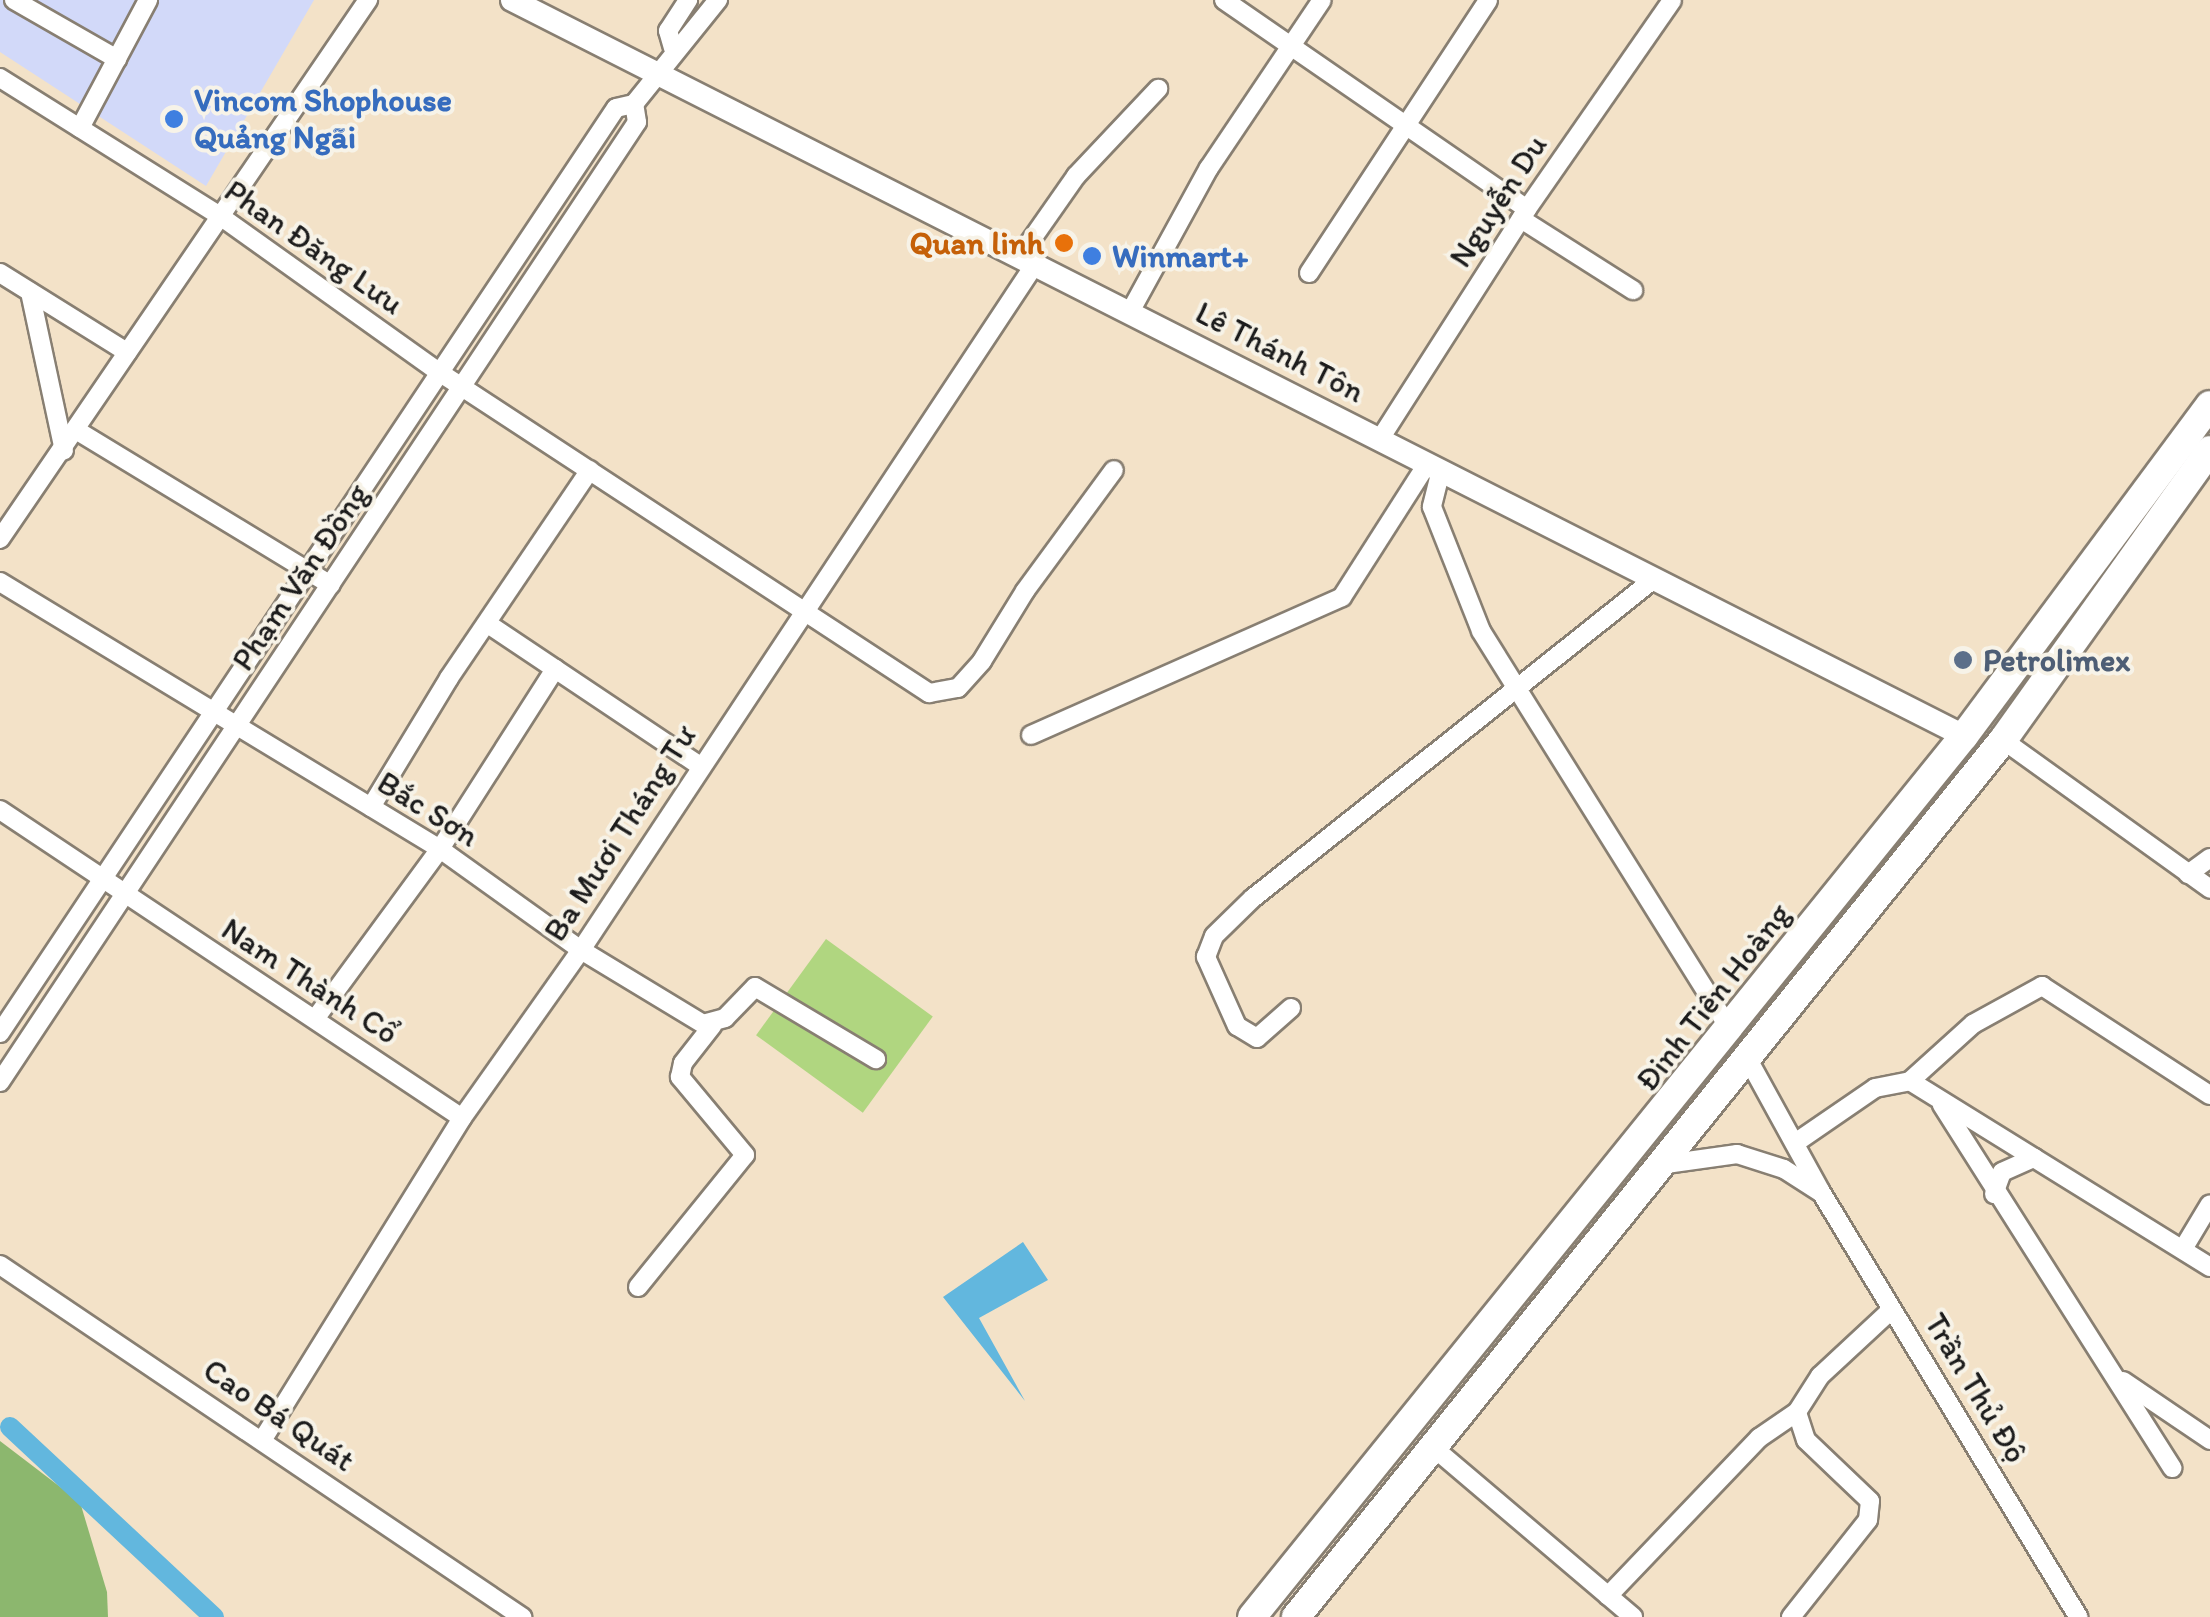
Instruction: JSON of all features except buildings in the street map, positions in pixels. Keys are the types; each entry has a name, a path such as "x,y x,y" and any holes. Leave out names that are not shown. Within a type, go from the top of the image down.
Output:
{"highway":[{"name":"Đinh Tiên Hoàng","path":"1252,1617 1731,1030 1964,736 2210,406"},
{"name":"Đinh Tiên Hoàng","path":"1296,1617 1666,1164 2003,740 2210,450"},
{"path":"1964,736 2003,740"},
{"path":"1394,1444 1427,1457"}],"main road":[{"name":"Lê Thánh Tôn","path":"512,0 654,76 1027,260 1964,736"}],"street":[{"path":"14,0 117,59"},
{"path":"80,128 148,0"},
{"path":"0,538 64,450 368,0"},
{"name":"Phạm Văn Đồng","path":"673,48 668,31 688,0"},
{"name":"Phạm Văn Đồng","path":"0,1036 100,877 616,108 634,104 673,48 689,43 718,0"},
{"path":"1224,0 1634,290"},
{"path":"1130,312 1209,168 1322,0"},
{"path":"1310,274 1402,125 1488,0"},
{"name":"Nguyễn Du","path":"1380,439 1524,214 1672,0"},
{"name":"Phan Đăng Lưu","path":"0,78 220,216 464,386"},
{"name":"Ba Mươi Tháng Tư","path":"263,1440 462,1118 581,950 1027,260 1076,176 1158,89"},
{"name":"Phạm Văn Đồng","path":"0,1082 637,122 634,104"},
{"path":"0,273 127,352"},
{"path":"30,292 64,450"},
{"path":"464,386 911,685 952,692 982,661 1114,470"},
{"path":"76,430 331,586"},
{"path":"1433,468 1432,506 1440,536 1512,689 1731,1030"},
{"path":"1031,735 1342,596 1433,468"},
{"path":"372,808 590,470"},
{"path":"1291,1008 1257,1038 1237,1026 1206,957 1214,936 1512,689 1654,579"},
{"path":"0,582 210,712"},
{"path":"488,624 699,765"},
{"path":"316,1019 440,849 556,669"},
{"name":"Bắc Sơn","path":"210,712 440,849 581,950 712,1026"},
{"path":"2003,740 2210,889"},
{"path":"0,810 100,877"},
{"path":"2188,874 2210,858"},
{"name":"Nam Thành Cổ","path":"100,877 462,1118"},
{"path":"1798,1141 1875,1088 1910,1080 1973,1024 2042,986 2210,1096"},
{"path":"638,1287 744,1155 680,1077 683,1062 712,1026 755,987 876,1059"},
{"path":"0,1036 20,1052"},
{"name":"Trần Thủ Độ","path":"1749,1061 1798,1141 1821,1192 2078,1617"},
{"path":"1910,1080 2210,1266"},
{"path":"1939,1100 1994,1194 2118,1378 2172,1468"},
{"path":"1666,1164 1737,1154 1784,1170 1821,1192"},
{"path":"1994,1194 2002,1172 2034,1158"},
{"path":"2183,1248 2210,1204"},
{"name":"Cao Bá Quát","path":"0,1266 522,1617"},
{"path":"1608,1596 1760,1438 1798,1412 1820,1376 1892,1309"},
{"path":"2118,1378 2210,1440"},
{"path":"1791,1617 1868,1520 1870,1500 1806,1440 1798,1412"},
{"path":"1427,1457 1633,1617"}],"shaded area":[{"name":"Vincom Shophouse Quảng Ngãi","path":"0,0 314,0 206,186 0,52"}],"green space":[{"path":"826,939 933,1017 863,1113 756,1035"},
{"path":"0,1441 80,1502 107,1592 108,1617 0,1617"}],"water":[{"path":"1023,1242 1048,1280 979,1318 1025,1401 943,1297"}],"waterway":[{"path":"10,1427 214,1617"}],"place":[{"name":"Vincom Shophouse Quảng Ngãi","path":"174,119"},
{"name":"Quan linh","path":"1064,243"},
{"name":"Winmart+","path":"1092,256"},
{"name":"Petrolimex","path":"1963,660"}]}
